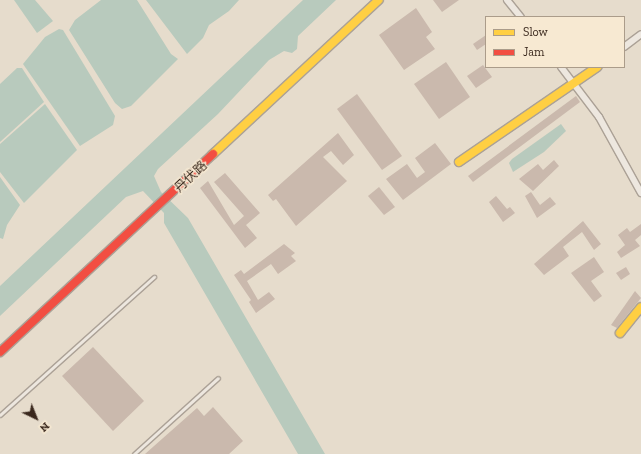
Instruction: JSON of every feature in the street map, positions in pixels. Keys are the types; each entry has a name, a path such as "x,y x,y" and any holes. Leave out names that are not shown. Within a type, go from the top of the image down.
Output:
{"main road":[{"name":"丹伏路","path":"0,352 177,190 379,0"},
{"path":"459,162 566,86 575,84 596,68"},
{"path":"620,333 641,306"}],"street":[{"path":"507,0 520,16"},
{"path":"625,46 641,34"},
{"path":"562,68 599,117 641,193"}],"lane":[{"path":"0,415 154,277"},
{"path":"134,454 218,378"}],"shaded area":[{"path":"14,0 35,0 53,21 37,33"},
{"path":"101,0 137,0 171,54 178,59 131,106 122,109 115,103 69,30 75,20"},
{"path":"146,0 239,0 229,11 209,25 203,38 187,54"},
{"path":"303,0 336,0 298,36 297,49 292,53 284,51 269,60 218,114 158,169 154,176 161,192 188,218 325,454 298,454 164,223 164,213 143,191 126,197 0,316 0,286"},
{"path":"59,29 63,30 115,116 113,125 80,146 23,64 45,37"},
{"path":"17,68 22,68 44,102 0,142 0,84"},
{"path":"45,104 77,150 24,203 0,172 0,144"},
{"path":"561,124 566,131 544,152 513,172 509,163 512,159"},
{"path":"0,177 20,205 7,225 3,239 0,238"}],"building":[{"path":"433,0 459,0 442,12"},
{"path":"416,8 432,32 426,37 435,49 404,70 379,35"},
{"path":"485,36 485,45 477,50 473,44"},
{"path":"446,62 470,97 439,119 414,84"},
{"path":"483,65 492,77 476,88 467,76"},
{"path":"357,94 402,156 382,170 337,109"},
{"path":"576,96 580,102 473,182 468,176"},
{"path":"338,133 354,155 343,165 331,151 323,157 347,181 296,226 276,199 273,201 268,195"},
{"path":"435,143 451,164 403,200 386,179 407,164 417,178 425,172 415,158"},
{"path":"554,160 559,166 533,191 519,179 538,164 543,170"},
{"path":"225,173 260,213 246,225 257,238 245,248 200,188 208,181 234,225 244,216 214,182"},
{"path":"379,187 395,207 384,215 368,196"},
{"path":"531,192 540,205 550,197 556,204 537,218 525,196"},
{"path":"496,196 507,209 510,207 515,213 503,222 489,202"},
{"path":"583,221 601,244 594,250 582,232 563,247 569,256 544,275 534,264"},
{"path":"641,224 641,235 635,240 640,246 621,258 617,252 625,245 618,235 627,228 630,232"},
{"path":"284,244 295,253 291,256 296,261 278,274 271,264 247,281 258,300 269,292 275,299 256,313 249,302 251,300 234,275 241,270 244,274"},
{"path":"594,257 604,272 591,281 602,296 594,302 571,273"},
{"path":"626,267 630,274 621,280 616,273"},
{"path":"635,291 641,298 617,328 611,325"},
{"path":"93,347 144,401 113,431 62,376"},
{"path":"213,407 243,441 229,454 145,454 197,408 204,416"}],"traffic: slow":[{"path":"213,154 379,0"},
{"path":"459,162 596,68"},
{"path":"620,333 641,307"}],"traffic: jam":[{"path":"0,352 213,154"}]}
